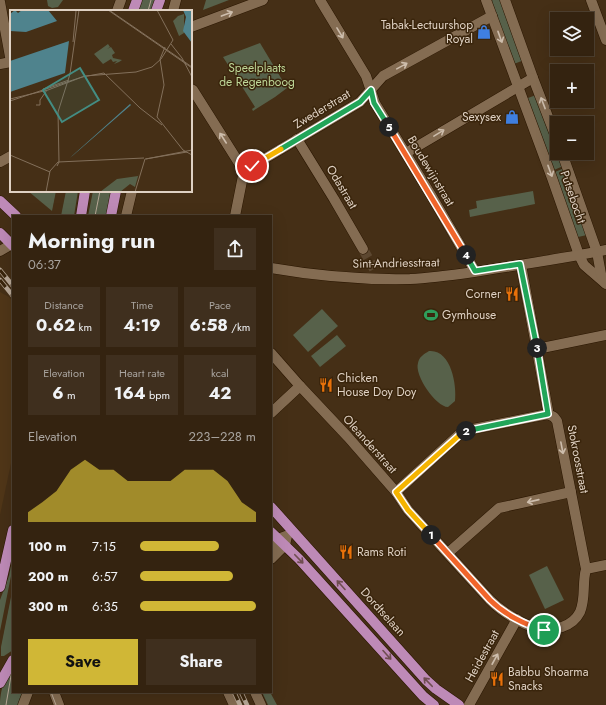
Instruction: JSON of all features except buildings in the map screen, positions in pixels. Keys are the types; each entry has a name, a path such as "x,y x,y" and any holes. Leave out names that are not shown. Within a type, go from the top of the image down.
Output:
{"main road":[{"path":"133,10 137,0"},
{"path":"156,10 160,0"},
{"path":"81,215 85,192"},
{"path":"111,215 116,192"},
{"path":"0,201 15,215"},
{"path":"0,233 12,245"},
{"name":"Dordtselaan","path":"272,510 281,538 430,704"},
{"path":"0,587 12,534"},
{"name":"Dordtselaan","path":"281,538 436,690 460,705"},
{"path":"0,683 11,664"}],"street":[{"path":"117,10 121,0"},
{"path":"173,10 176,0"},
{"path":"192,27 263,0"},
{"name":"Boudewijnstraat","path":"320,0 366,76 374,103 406,153 475,271"},
{"name":"Putsebocht","path":"486,0 579,255 584,265 605,283"},
{"path":"505,0 550,122"},
{"path":"591,0 603,22 606,40"},
{"path":"0,2 10,57"},
{"name":"Zwederstraat","path":"244,171 360,102 383,76 492,16"},
{"path":"0,64 10,62"},
{"path":"406,153 518,85 533,78"},
{"path":"192,89 194,90 244,171 234,215"},
{"name":"Odastraat","path":"297,139 363,249"},
{"path":"0,162 10,157"},
{"name":"Putsebocht","path":"565,160 602,251 601,274 605,283"},
{"path":"126,215 132,192"},
{"path":"0,251 12,245"},
{"name":"Sint-Andriesstraat","path":"272,268 301,273 380,279 412,279 458,274 602,251"},
{"name":"Stokroosstraat","path":"517,619 544,630 563,626 575,620 581,610 583,601 584,576 586,569 557,421 554,417 548,414 520,264"},
{"path":"374,269 380,279"},
{"path":"537,349 606,335"},
{"name":"Oleanderstraat","path":"272,354 348,437 396,492 408,510 490,600 498,608 517,619"},
{"path":"272,411 300,386"},
{"path":"396,492 463,432 548,414"},
{"path":"448,553 499,508 571,492"},
{"path":"272,557 281,538"},
{"path":"586,569 606,565"},
{"name":"Heidestraat","path":"469,705 517,619"},
{"path":"23,705 28,693"},
{"path":"54,693 59,705"},
{"path":"228,693 234,705"},
{"path":"255,693 261,705"}],"shaded area":[{"path":"0,292 9,297 12,301 12,459 0,515"}],"green space":[{"path":"47,0 63,0 58,7 52,8 48,6"},
{"path":"140,0 156,0 153,10 137,10"},
{"path":"206,0 229,0 203,10"},
{"path":"503,0 524,60 514,64 491,1"},
{"name":"Speelplaats de Regenboog","path":"260,43 287,88 253,111 252,109 255,107 223,57"},
{"path":"536,95 538,97 550,131 550,160 527,101 528,98"},
{"path":"550,160 560,160 562,165 561,167 554,170"},
{"path":"562,169 565,170 587,235 576,236 555,174 555,172"},
{"path":"533,191 535,204 470,217 469,210 477,208 476,201"},
{"path":"29,192 56,192 52,211"},
{"path":"66,192 78,192 74,215 61,215"},
{"path":"93,192 112,192 108,215 88,215"},
{"path":"322,309 338,326 308,352 293,335"},
{"path":"337,335 346,346 320,367 311,356"},
{"path":"429,351 437,352 443,356 451,369 455,386 455,401 448,407 443,406 432,396 419,375 419,359"},
{"path":"12,561 12,571 0,631 0,600 9,576"},
{"path":"547,566 564,600 545,609 529,575"},
{"path":"12,592 12,651 4,656 1,656 1,647"},
{"path":"12,672 12,693 23,693 18,705 0,705 1,691 4,681"},
{"path":"262,693 271,693 277,705 268,705"}],"tunnel":[{"path":"363,249 374,269"}],"tram line":[{"path":"148,10 151,0"},
{"path":"95,215 100,192"},
{"path":"6,705 12,670"},
{"path":"51,693 56,705"}],"railway":[{"path":"0,270 12,285"},
{"path":"0,280 12,295"},
{"path":"234,693 240,705"},
{"path":"241,693 247,705"}],"place":[{"name":"Tabak-Lectuurshop Royal","path":"484,32"},
{"name":"Sexysex","path":"512,117"},
{"name":"Corner","path":"512,294"},
{"name":"Gymhouse","path":"431,315"},
{"name":"Chicken House Doy Doy","path":"326,385"},
{"name":"Rams Roti","path":"346,552"},
{"name":"Babbu Shoarma Snacks","path":"497,679"}],"route":[{"path":"252,166 360,102 371,90 374,103 406,153 475,271 520,264 548,414 463,432 396,492 408,510 498,608 526,624 544,630"}]}
